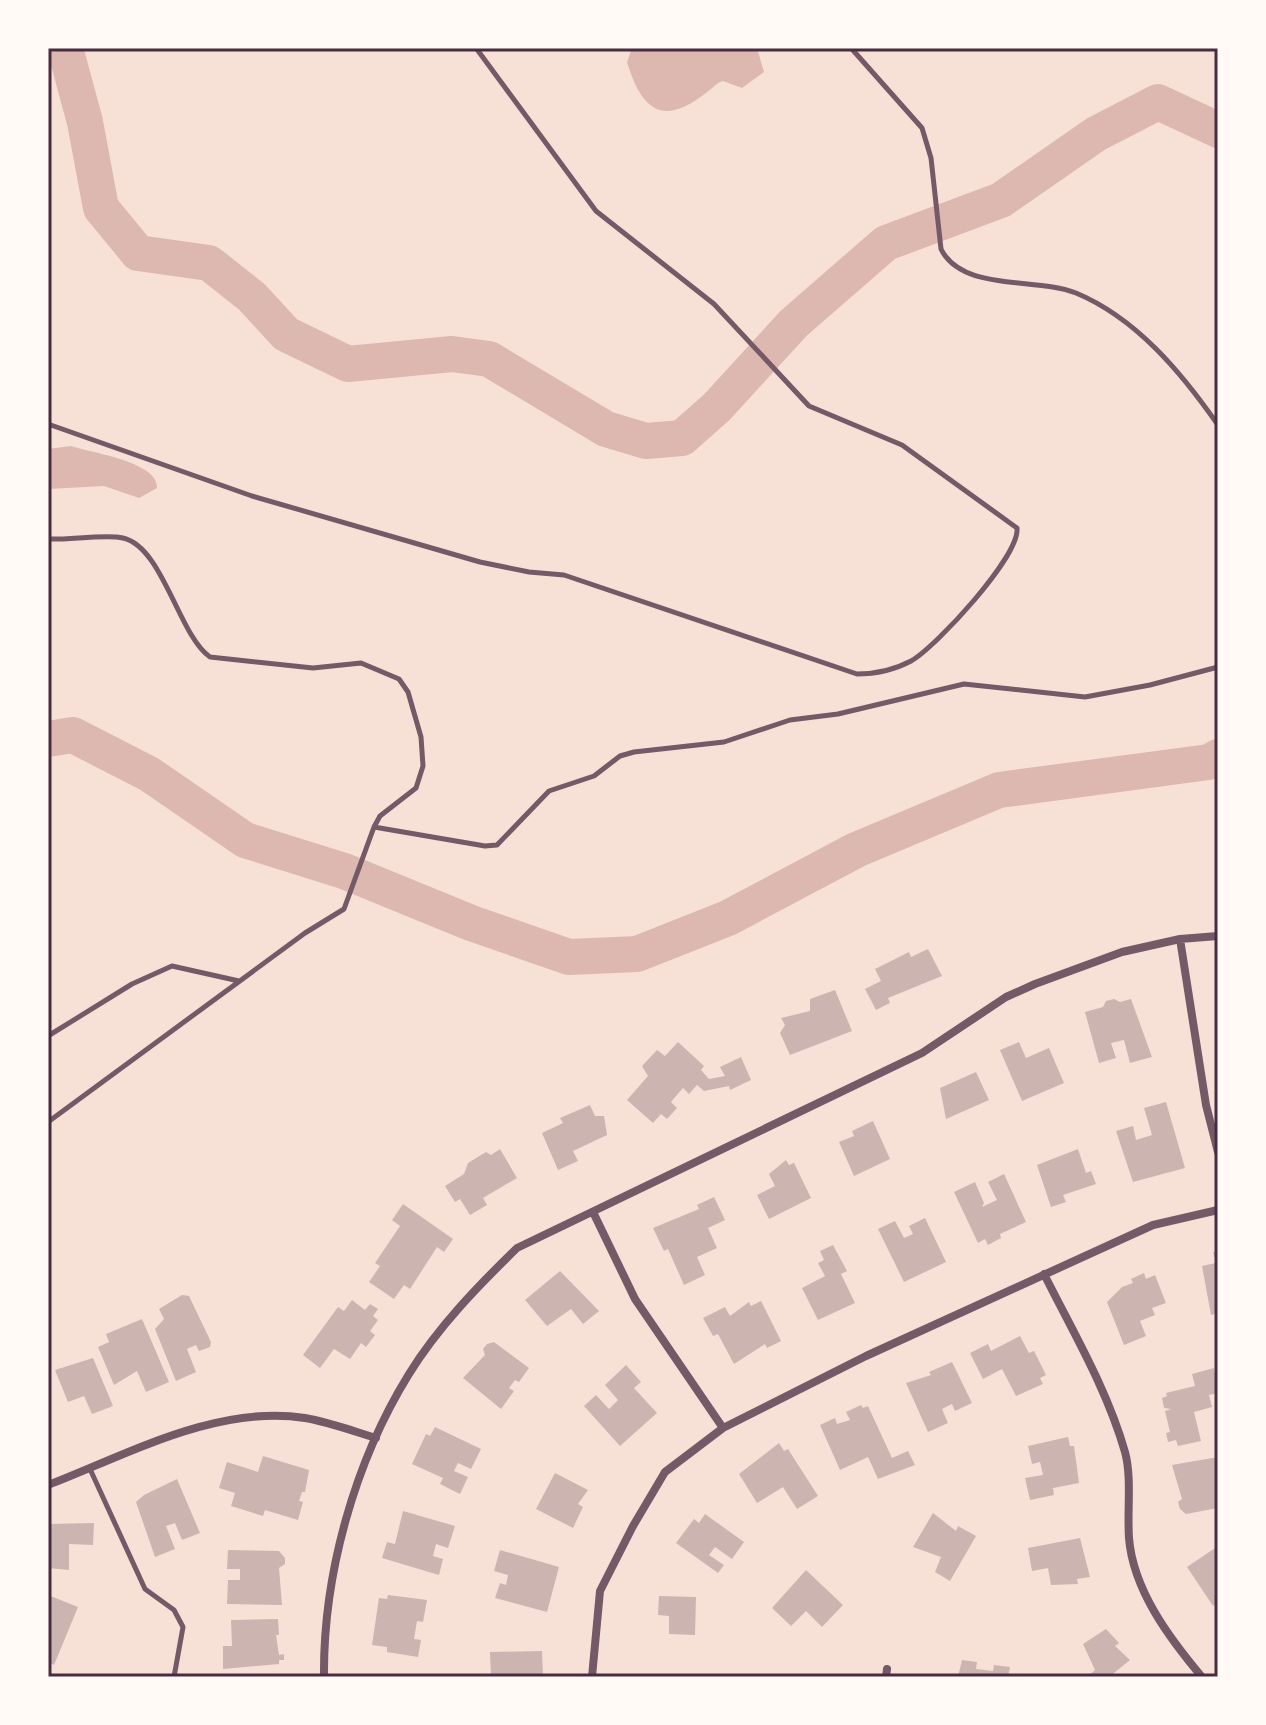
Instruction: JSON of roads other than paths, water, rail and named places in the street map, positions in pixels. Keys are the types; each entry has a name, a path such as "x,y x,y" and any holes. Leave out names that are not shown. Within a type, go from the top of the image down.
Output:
{"street":[{"path":"324,1677 327,1605 349,1515 376,1438 410,1373 482,1282 517,1248 922,1053 1006,997 1122,952 1180,939 1218,936"},
{"path":"1180,939 1206,1105 1218,1152"},
{"path":"592,1677 600,1591 633,1526 665,1472 723,1428 1153,1225 1218,1210"},
{"path":"593,1212 635,1299 723,1428"},
{"path":"1044,1274 1108,1402 1126,1456 1129,1542 1143,1587 1171,1641 1202,1677"},
{"path":"48,1485 184,1433 244,1418 304,1418 376,1438"}],"lane":[{"path":"48,424 252,496 480,562 589,582 634,601 857,674 898,667 929,648 999,566 1016,540 1017,528 902,445 809,406 686,279 596,211 476,48"},
{"path":"851,48 922,128 931,158 941,249 947,260 964,271 1004,282 1046,284 1072,292 1126,320 1201,400 1218,425"},
{"path":"48,539 124,538 140,549 166,584 193,639 210,657 313,668 361,663 399,679 408,692 421,737 423,766 416,788 380,816 369,836 344,909 48,1122"},
{"path":"374,827 485,846 497,845 549,791 594,776 620,756 634,752 724,742 790,720 838,714 964,684 1085,697 1150,685 1218,667"},
{"path":"48,1036 132,984 172,966 240,981"},
{"path":"90,1469 145,1589 174,1610 183,1627 174,1677"}],"waterway":[{"path":"65,48 85,122 101,208 138,253 209,263 252,297 286,334 348,364 452,354 489,359 606,429 646,441 682,438 717,407 794,323 886,243 1001,200 1096,134 1158,102 1218,130"},
{"path":"48,739 73,735 149,774 245,840 344,871 471,923 569,957 637,954 728,918 856,850 999,790 1209,762 1218,757"}]}
